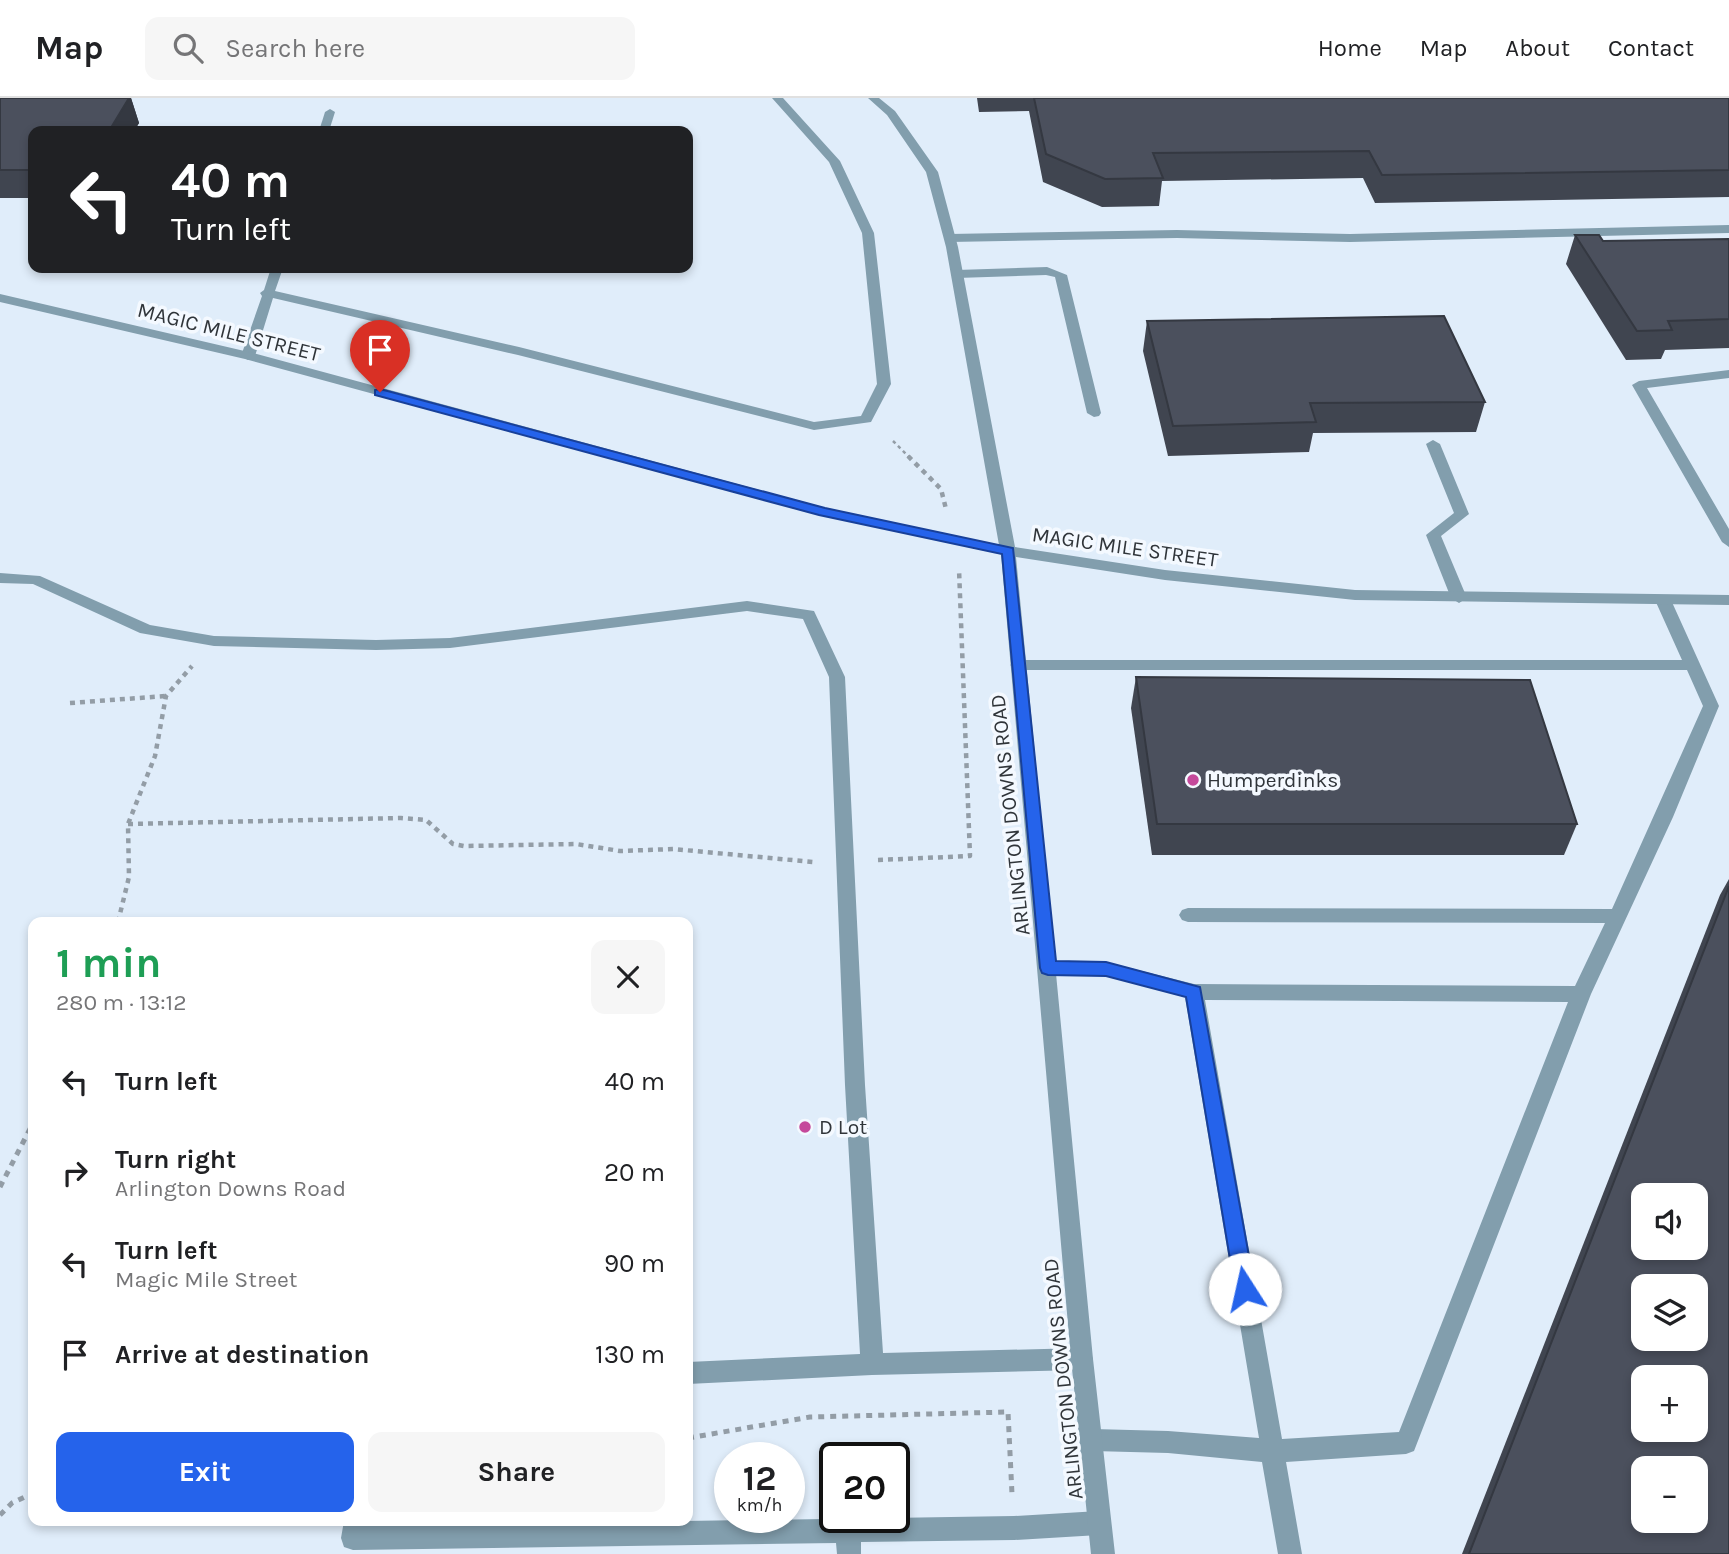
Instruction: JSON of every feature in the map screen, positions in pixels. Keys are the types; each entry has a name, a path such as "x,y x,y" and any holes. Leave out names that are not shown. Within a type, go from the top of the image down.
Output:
{"street":[{"path":"266,293 519,351 814,426 866,419 884,384 867,233 834,161 777,98"},
{"name":"ARLINGTON DOWNS ROAD","path":"873,98 891,113 932,172 950,238 1008,551 1082,1359 1093,1440 1103,1554"},
{"path":"326,126 330,112"},
{"path":"950,238 1177,234 1350,238 1729,229"},
{"path":"957,274 1047,271 1061,275 1094,413"},
{"path":"248,356 274,273"},
{"name":"MAGIC MILE STREET","path":"0,298 248,356 776,499 1008,551 1165,575 1355,595 1729,600"},
{"path":"1729,374 1639,384 1729,541"},
{"path":"1433,444 1462,514 1433,535 1459,598"},
{"path":"0,578 36,579 146,629 214,641 376,645 450,643 747,606 808,615 837,677 855,1085 872,1364"},
{"path":"1093,1440 1168,1442 1273,1451 1406,1443 1581,994 1711,706 1663,600"},
{"path":"1018,665 1694,665"},
{"path":"1188,915 1618,916"},
{"path":"1048,968 1106,969 1194,992 1581,994"},
{"path":"1194,992 1290,1554"},
{"path":"693,1373 872,1364 1082,1359"},
{"path":"355,1526 353,1538 849,1542 1099,1523"}],"path":[{"path":"128,824 401,818 426,820 453,844 464,846 576,844 620,851 673,849 809,862 970,856 961,581 954,541 940,489 893,440"},
{"path":"119,917 129,877 128,824 155,756 166,696 214,641"},
{"path":"71,703 166,696"},
{"path":"0,1187 28,1134"},
{"path":"693,1437 810,1418 1008,1412 1014,1528"},
{"path":"0,1515 12,1503 28,1495"}],"building":[{"path":"0,98 129,98 112,126 28,126 28,170 0,170"},
{"path":"1034,98 1729,98 1729,170 1382,175 1369,151 1153,153 1163,178 1105,179 1046,154"},
{"path":"1575,235 1599,235 1603,241 1729,239 1729,319 1668,321 1672,330 1637,331"},
{"path":"1444,316 1485,402 1310,403 1316,422 1173,426 1147,321"},
{"path":"1136,677 1530,680 1577,824 1157,824"},
{"path":"1729,886 1729,1554 1469,1554"}],"place":[{"name":"Humperdinks","path":"1193,780"},
{"name":"D Lot","path":"805,1127"}],"route":[{"path":"380,392 824,512 1008,551 1048,968 1106,969 1194,992 1245,1289"}]}
